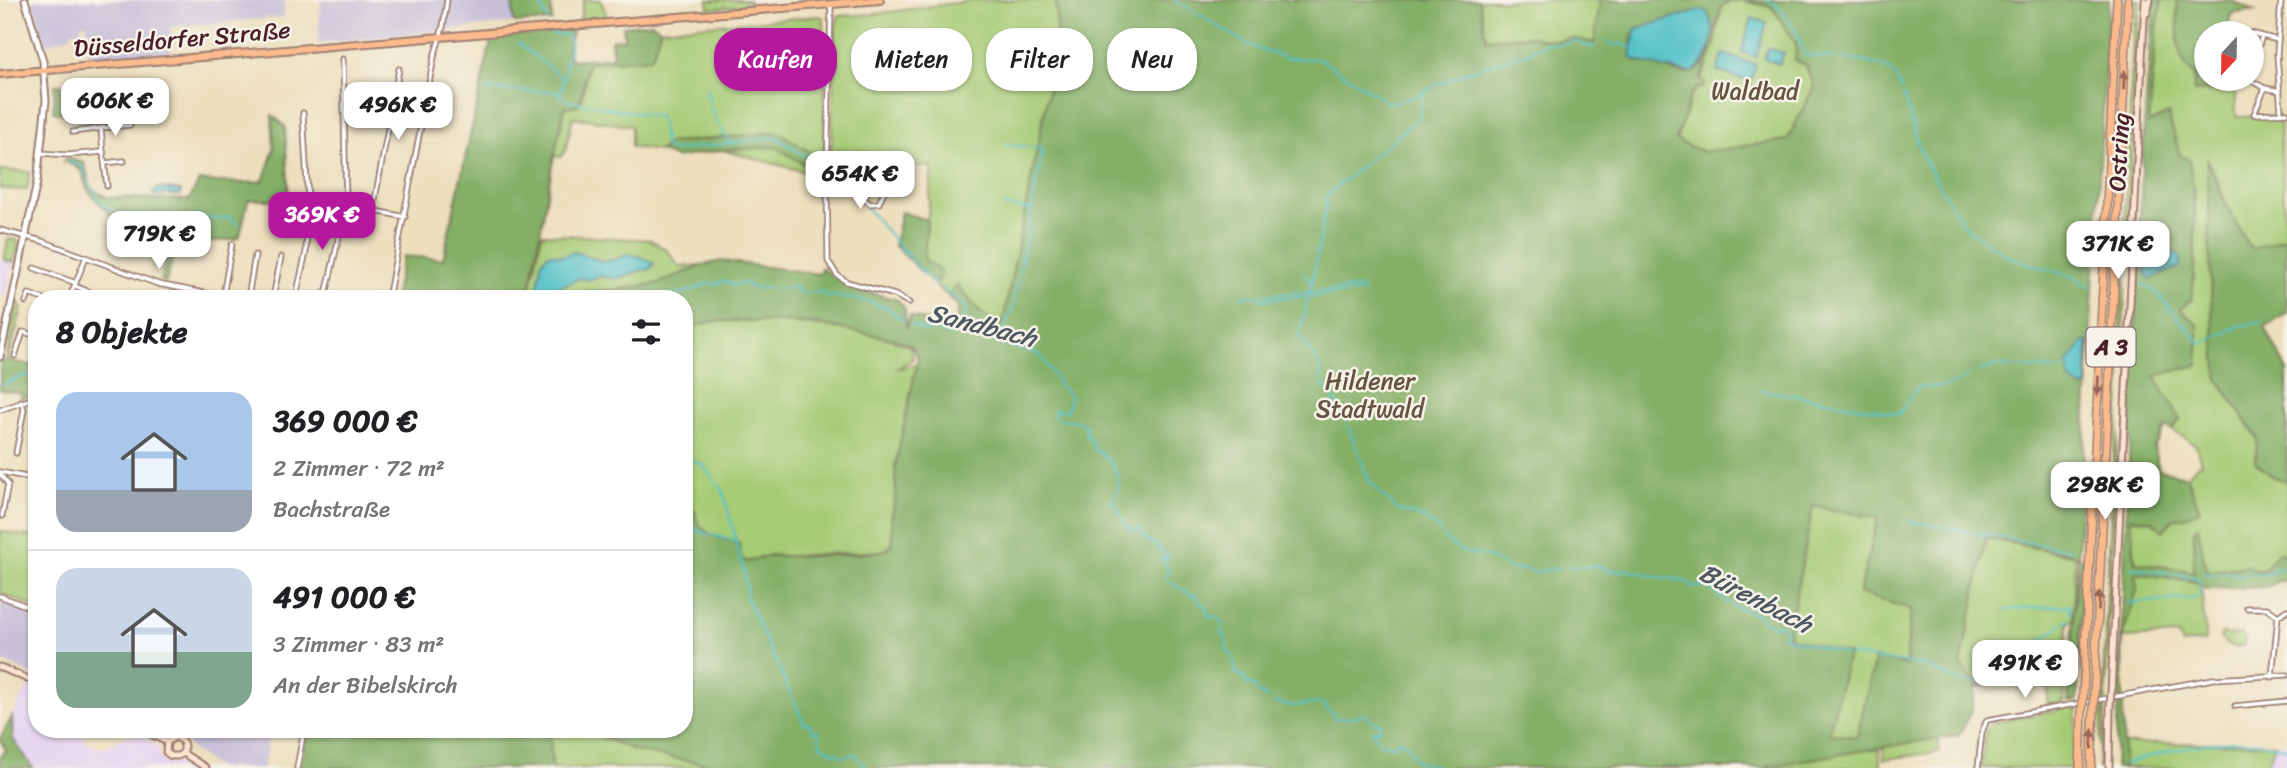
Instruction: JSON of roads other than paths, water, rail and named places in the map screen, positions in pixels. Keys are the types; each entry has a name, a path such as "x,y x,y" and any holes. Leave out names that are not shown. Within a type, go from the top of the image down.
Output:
{"highway":[{"name":"A 3","path":"2080,768 2117,0"},
{"name":"A 3","path":"2091,768 2128,0"}],"main road":[{"name":"Düsseldorfer Straße","path":"0,74 880,0"},
{"name":"Ostring","path":"2109,768 2147,0"},
{"path":"0,667 28,679"},
{"path":"159,738 167,742"},
{"path":"172,738 165,748 171,756 178,756 183,752 184,743 181,738"},
{"path":"183,752 206,768"}],"street":[{"path":"0,358 26,237 41,153 46,101 44,70 25,0"},
{"path":"390,290 447,0"},
{"path":"2281,0 2278,40 2281,113"},
{"path":"831,4 827,253 833,269 847,282 895,295 909,303"},
{"path":"2264,36 2278,40"},
{"path":"327,290 345,203 343,59"},
{"path":"373,210 399,69"},
{"path":"2280,91 2265,88 2255,114 2287,113"},
{"path":"108,101 110,127"},
{"path":"299,290 306,252 309,200 303,113"},
{"path":"74,132 130,125"},
{"path":"101,128 107,186"},
{"path":"41,153 68,155 103,152"},
{"path":"105,163 124,162"},
{"path":"827,163 870,205 879,203 887,185"},
{"path":"309,200 345,203 405,217"},
{"path":"0,230 86,257 158,284 190,290"},
{"path":"224,290 232,244"},
{"path":"252,290 255,254"},
{"path":"73,290 86,257"},
{"path":"276,290 281,257"},
{"path":"34,268 88,290"},
{"path":"26,302 28,297"},
{"path":"15,356 23,332 28,333"},
{"path":"0,410 28,399"},
{"path":"16,453 24,409 22,401"},
{"path":"0,473 28,478"},
{"path":"0,473 8,484 2,516"},
{"path":"0,596 28,607"},
{"path":"2247,608 2267,608 2278,616"},
{"path":"2278,616 2287,610"},
{"path":"2272,677 2278,616"},
{"path":"1978,768 1982,732 1987,720 2213,679 2287,674"},
{"path":"2235,706 2287,701"},
{"path":"297,768 303,738"}],"water":[{"path":"1700,10 1706,11 1710,19 1713,36 1704,60 1693,72 1660,67 1631,57 1635,29"},
{"path":"1752,18 1767,23 1756,57 1741,52"},
{"path":"1768,48 1784,53 1780,64 1764,59"},
{"path":"1723,54 1756,65 1750,82 1717,71"},
{"path":"158,188 181,191 181,195 154,195 152,192"},
{"path":"574,252 606,261 627,254 642,257 654,264 649,270 616,279 599,276 588,280 581,278 554,290 537,290 541,262 549,253 563,256"},
{"path":"2167,253 2175,253 2181,257 2180,267 2150,279 2144,269 2161,260"},
{"path":"2088,342 2087,386 2082,388 2069,379 2068,362 2083,343"}],"waterway":[{"path":"538,0 547,19"},
{"path":"1078,0 1090,4 1110,0"},
{"path":"1175,0 1251,46 1287,58 1320,59 1389,103 1409,99 1433,87"},
{"path":"1768,0 1791,24 1800,40 1804,55 1883,66 1893,73 1901,89"},
{"path":"550,34 567,35 570,43 560,98"},
{"path":"1436,85 1548,43 1559,45 1575,41 1589,47 1595,46"},
{"path":"1606,42 1613,46 1618,43 1631,47"},
{"path":"518,43 564,79"},
{"path":"706,88 712,112 729,142"},
{"path":"485,90 561,92"},
{"path":"1312,284 1328,194 1419,117 1423,95"},
{"path":"1904,96 1919,147 1965,227 2009,257 2077,278 2085,285 2094,287"},
{"path":"564,100 660,117 665,147 671,151 776,137 825,169"},
{"path":"1005,145 1043,148 1019,275"},
{"path":"67,161 82,166 92,189 106,208 114,212 151,218"},
{"path":"830,172 936,285"},
{"path":"1004,206 1031,210"},
{"path":"172,219 189,219 193,216 216,219 229,217 239,225"},
{"name":"Bürenbach","path":"1304,273 1312,284 1310,290"},
{"path":"1001,337 1012,312 1019,279"},
{"name":"Sandbach","path":"693,290 710,283 725,281 733,285 747,283 749,287 797,287 798,292 823,292 826,297 837,296 871,302 883,306 903,320"},
{"path":"2142,284 2154,290 2201,344 2239,326 2263,321"},
{"path":"941,288 966,307 965,321 971,323 972,329"},
{"path":"1241,297 1363,288"},
{"name":"Bürenbach","path":"1259,300 1363,292"},
{"name":"Bürenbach","path":"1309,296 1299,335 1318,362 1324,387 1346,422 1370,482 1397,510 1424,518 1440,531"},
{"name":"Sandbach","path":"911,325 949,335 960,333 1040,355 1058,385 1071,396 1067,411 1057,409 1054,412 1055,417 1085,425 1086,435 1094,449 1108,459 1116,473 1118,488 1112,503 1130,530 1141,530 1143,538"},
{"name":"Sandbach","path":"973,333 981,338"},
{"path":"1978,371 1995,366 2067,370"},
{"name":"Sandbach","path":"4,385 21,376 28,376"},
{"path":"1840,403 1899,414 1918,386 1943,386 1967,377"},
{"path":"1761,390 1837,402"},
{"path":"693,461 702,464 723,491 745,576 747,599 804,723 810,724 813,732 819,731 820,745 838,754"},
{"path":"1909,521 2071,550"},
{"path":"693,530 734,541"},
{"name":"Bürenbach","path":"1444,535 1447,542 1463,552 1486,556 1511,569 1537,572 1561,568"},
{"name":"Sandbach","path":"1145,540 1156,544 1159,550 1169,556 1168,559 1162,559 1169,571 1164,578 1197,596 1199,603 1207,606 1209,617 1216,616 1223,623 1222,633 1226,638 1227,650 1234,659 1235,672 1256,687 1259,694 1269,698"},
{"name":"Bürenbach","path":"2204,574 2271,574 2287,564"},
{"name":"Bürenbach","path":"1567,567 1605,566 1607,572 1613,569 1620,572 1624,569 1687,582 1693,587 1706,587 1733,606 1759,615 1764,621 1776,626 1782,625 1785,627 1783,637 1845,654"},
{"path":"2129,567 2199,578 2200,593"},
{"name":"Bürenbach","path":"2128,601 2131,603 2196,598"},
{"path":"2005,610 2070,605 2070,613"},
{"name":"Bürenbach","path":"1849,655 1922,665 1962,682 1984,683 2020,649 2037,643 2069,619"},
{"name":"Sandbach","path":"1274,702 1288,706 1323,703 1328,711 1333,713 1334,719 1365,714 1372,721 1381,724 1379,730 1372,731 1379,742 1393,746 1399,740 1409,747 1416,761 1442,768"},
{"name":"Sandbach","path":"2125,764 2172,751 2222,742 2254,742 2287,749"},
{"path":"846,756 855,754 866,768"}],"park label":[{"name":"Waldbad","path":"1755,91"},
{"name":"Hildener Stadtwald","path":"1370,395"}]}
